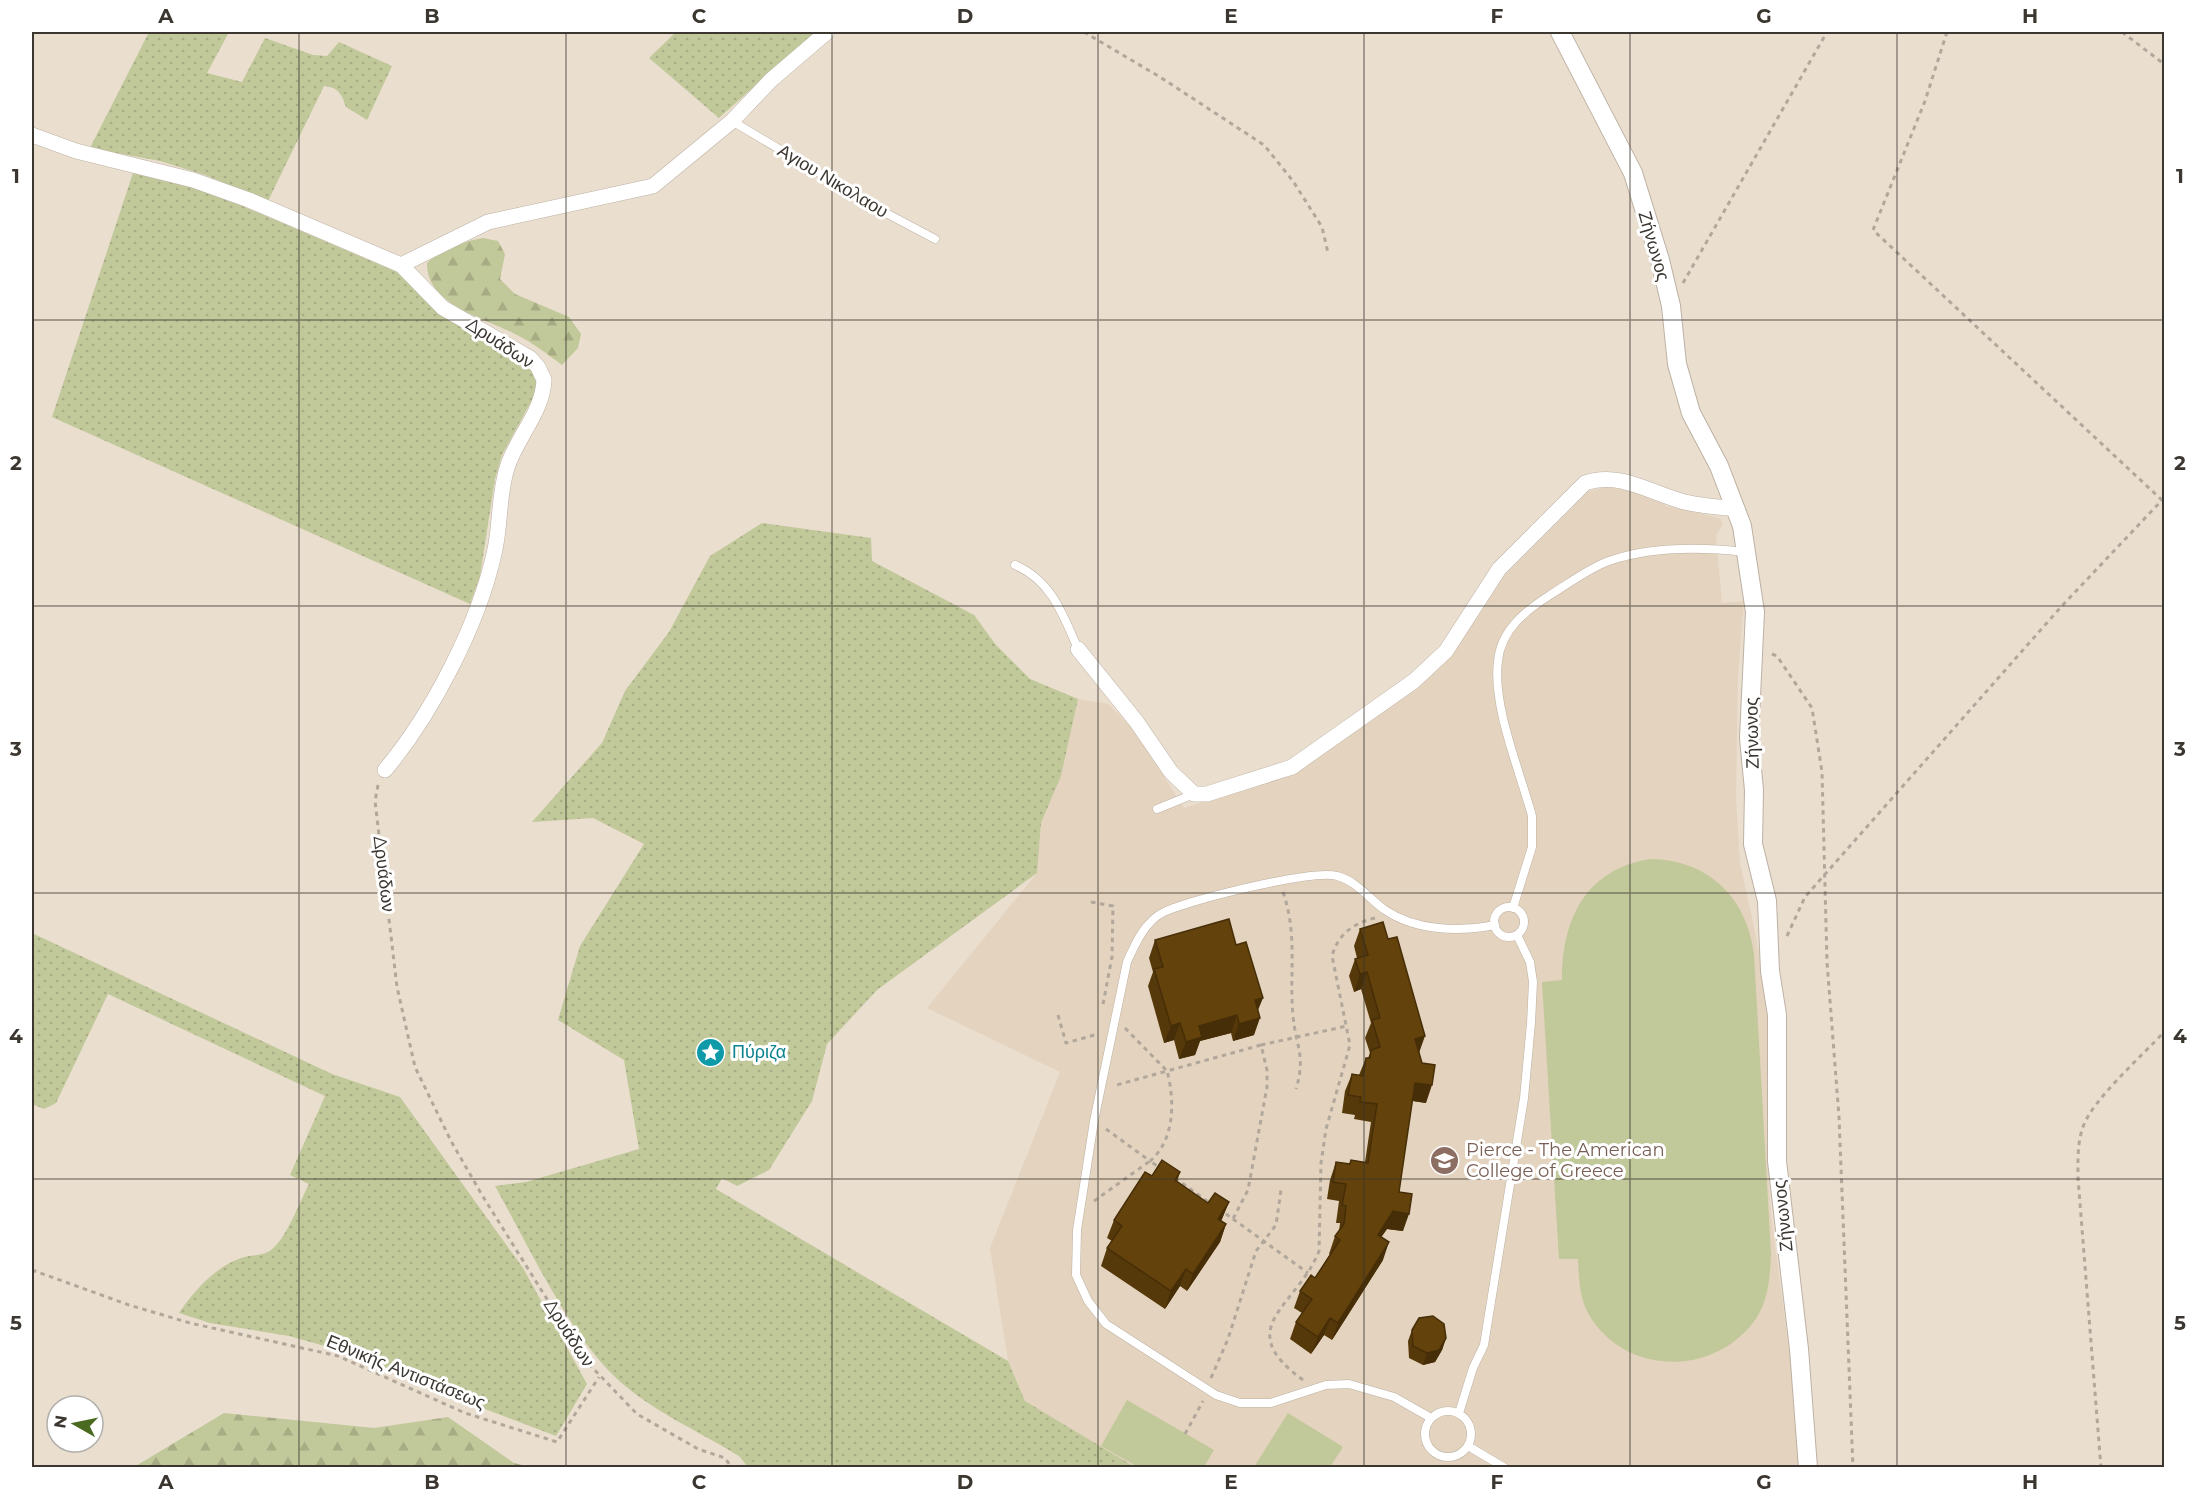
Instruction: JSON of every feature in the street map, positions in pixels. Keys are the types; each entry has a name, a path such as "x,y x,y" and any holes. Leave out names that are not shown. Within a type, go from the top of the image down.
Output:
{"street":[{"path":"32,135 76,152 193,180 249,200 401,265 488,222 653,186 732,121 771,80 827,32"},
{"name":"Ζήνωνος","path":"1560,32 1633,173 1660,260 1671,306 1677,364 1691,413 1737,508 1745,552 1755,612 1749,738 1754,790 1753,844 1767,901 1770,971 1778,1038 1777,1161 1799,1349 1808,1467"},
{"name":"Δρυάδων","path":"385,770 411,738 428,711 446,677 475,611 494,557 507,467 535,411 544,380 538,367 530,358 443,308 401,265"},
{"path":"1078,649 1136,721 1171,772 1194,794 1207,794 1292,767 1414,681 1446,651 1499,568 1585,483 1600,478 1622,481 1680,500 1737,508"}],"lane":[{"name":"Αγιου Νικολαου","path":"732,121 886,213 935,239"},
{"path":"1514,908 1534,835 1532,816 1496,691 1498,659 1504,637 1530,608 1608,561 1660,550 1706,548 1745,552"},
{"path":"1015,565 1044,583 1056,600 1078,649"},
{"path":"1157,808 1194,794"},
{"path":"1431,1418 1409,1404 1349,1384 1326,1385 1271,1403 1256,1404 1240,1403 1207,1389 1106,1324 1088,1301 1081,1289 1076,1266 1080,1210 1100,1089 1127,962 1137,939 1163,912 1279,880 1305,875 1336,875 1352,882 1386,911 1411,923 1443,929 1472,930 1495,925"},
{"path":"1514,908 1519,911 1524,920 1522,930 1517,935 1505,937 1498,932 1495,918 1500,910 1514,908"},
{"path":"1459,1413 1473,1368 1484,1345 1524,1098 1533,982 1530,962 1517,935"},
{"path":"1444,1411 1459,1413 1469,1424 1471,1439 1468,1446 1463,1452 1448,1457 1434,1452 1426,1440 1425,1432 1431,1418 1444,1411"},
{"path":"1468,1446 1505,1467"}],"path":[{"path":"1084,32 1160,77 1264,145 1293,181 1322,227 1328,253"},
{"path":"1671,306 1827,32"},
{"path":"1785,939 1805,897 2060,608 2164,500 1873,230 1924,101 1947,32"},
{"path":"2122,32 2164,64"},
{"path":"1753,644 1776,656 1812,708 1822,772 1827,962 1840,1129 1853,1467"},
{"name":"Δρυάδων","path":"385,770 375,801 397,987 415,1067 451,1141 585,1360 599,1377 637,1414 698,1449 725,1458 732,1467"},
{"path":"1279,880 1292,918 1293,1016 1302,1064 1296,1089"},
{"path":"1092,902 1113,906 1112,957 1101,1015"},
{"path":"1314,1389 1282,1365 1273,1354 1269,1341 1271,1327 1278,1314 1308,1273 1319,1251 1321,1163 1326,1129 1350,1045 1332,956 1334,945 1352,926 1374,918 1397,916"},
{"path":"1080,1210 1158,1155 1166,1141 1173,1094 1167,1071 1103,1005"},
{"path":"1058,1015 1066,1043 1098,1035 1100,1025"},
{"path":"1100,1089 1261,1045 1347,1026"},
{"path":"2102,1467 2078,1178 2078,1148 2083,1126 2093,1110 2164,1032"},
{"path":"1233,1219 1248,1190 1267,1087 1267,1070 1261,1045"},
{"path":"1094,1121 1308,1273"},
{"path":"1185,1434 1228,1339 1256,1251 1275,1225 1281,1190"},
{"name":"Εθνικής Αντιστάσεως","path":"32,1270 129,1305 190,1323 338,1356 465,1413 557,1442 599,1377"}],"shaded area":[{"path":"1606,487 1643,493 1666,506 1720,518 1723,524 1716,536 1722,603 1744,601 1738,674 1736,798 1740,863 1756,937 1767,1006 1767,1156 1771,1215 1795,1396 1799,1467 1135,1467 1025,1401 1008,1361 990,1248 1060,1072 927,1008 1037,873 1041,823 1061,776 1078,699 1108,704 1134,730 1184,808 1295,772 1430,676 1452,656 1502,578 1587,492"}],"green space":[{"path":"149,32 229,32 207,73 242,82 265,38 313,55 327,56 339,42 392,66 367,120 346,107 336,90 324,86 268,201 205,175 160,161 90,148"},
{"path":"676,32 815,32 719,118 649,58"},
{"path":"133,173 194,188 240,205 397,272 438,312 524,361 533,371 537,383 534,396 502,455 495,479 480,576 470,604 52,417"},
{"path":"483,238 498,241 505,254 500,279 515,294 569,317 581,334 578,348 562,365 521,337 459,308 436,290 429,277 427,263 453,246"},
{"path":"762,523 871,538 872,561 974,615 996,645 1030,679 1078,699 1061,776 1041,823 1037,873 877,990 827,1044 812,1101 769,1170 737,1186 722,1178 716,1189 1008,1361 1025,1401 1135,1467 748,1467 739,1456 656,1408 612,1374 595,1355 563,1309 495,1186 526,1182 639,1149 624,1060 558,1020 580,946 644,844 593,818 532,822 602,743 625,691 669,632 710,556"},
{"path":"1651,859 1672,861 1707,874 1733,899 1743,915 1750,934 1754,954 1771,1254 1765,1300 1752,1324 1734,1342 1713,1354 1690,1360 1667,1362 1643,1358 1622,1348 1603,1333 1588,1313 1583,1300 1578,1259 1559,1259 1542,982 1562,980 1563,958 1573,918 1582,901 1594,886 1609,874 1628,865"},
{"path":"32,933 332,1074 400,1097 523,1268 587,1384 556,1436 448,1395 353,1354 289,1336 210,1323 179,1313 199,1288 222,1268 241,1258 268,1252 280,1240 292,1221 309,1184 290,1175 325,1096 108,994 56,1103 44,1109 32,1104"},
{"path":"1127,1400 1214,1450 1204,1467 1138,1467 1101,1446"},
{"path":"224,1413 374,1428 448,1417 514,1463 530,1467 134,1467"},
{"path":"1288,1413 1343,1447 1330,1467 1254,1467"}],"building":[{"path":"1229,919 1236,945 1246,942 1263,998 1255,1000 1260,1018 1239,1024 1237,1015 1199,1026 1202,1037 1186,1042 1180,1023 1171,1026 1154,969 1163,967 1155,940"},
{"path":"1383,922 1388,939 1397,937 1425,1036 1415,1039 1422,1063 1435,1065 1432,1085 1415,1083 1399,1192 1412,1194 1409,1214 1393,1211 1378,1235 1389,1242 1338,1323 1330,1318 1318,1337 1296,1322 1312,1299 1300,1291 1311,1275 1315,1278 1340,1240 1335,1236 1344,1224 1346,1206 1342,1205 1346,1184 1333,1182 1336,1162 1350,1164 1351,1160 1368,1163 1377,1104 1360,1102 1361,1097 1348,1095 1352,1074 1363,1076 1366,1058 1370,1058 1371,1050 1380,1047 1372,1020 1380,1018 1367,972 1360,974 1355,959 1368,955 1360,929"},
{"path":"1162,1160 1180,1172 1175,1180 1208,1203 1215,1193 1229,1202 1218,1219 1226,1224 1193,1274 1186,1269 1171,1291 1107,1248 1122,1226 1114,1220 1145,1172 1152,1176"},
{"path":"1433,1316 1444,1324 1446,1338 1439,1350 1427,1353 1413,1346 1412,1330 1419,1318"}],"place":[{"name":"Πύριζα","path":"711,1052"},
{"name":"Pierce - The American College of Greece","path":"1445,1160"}]}
